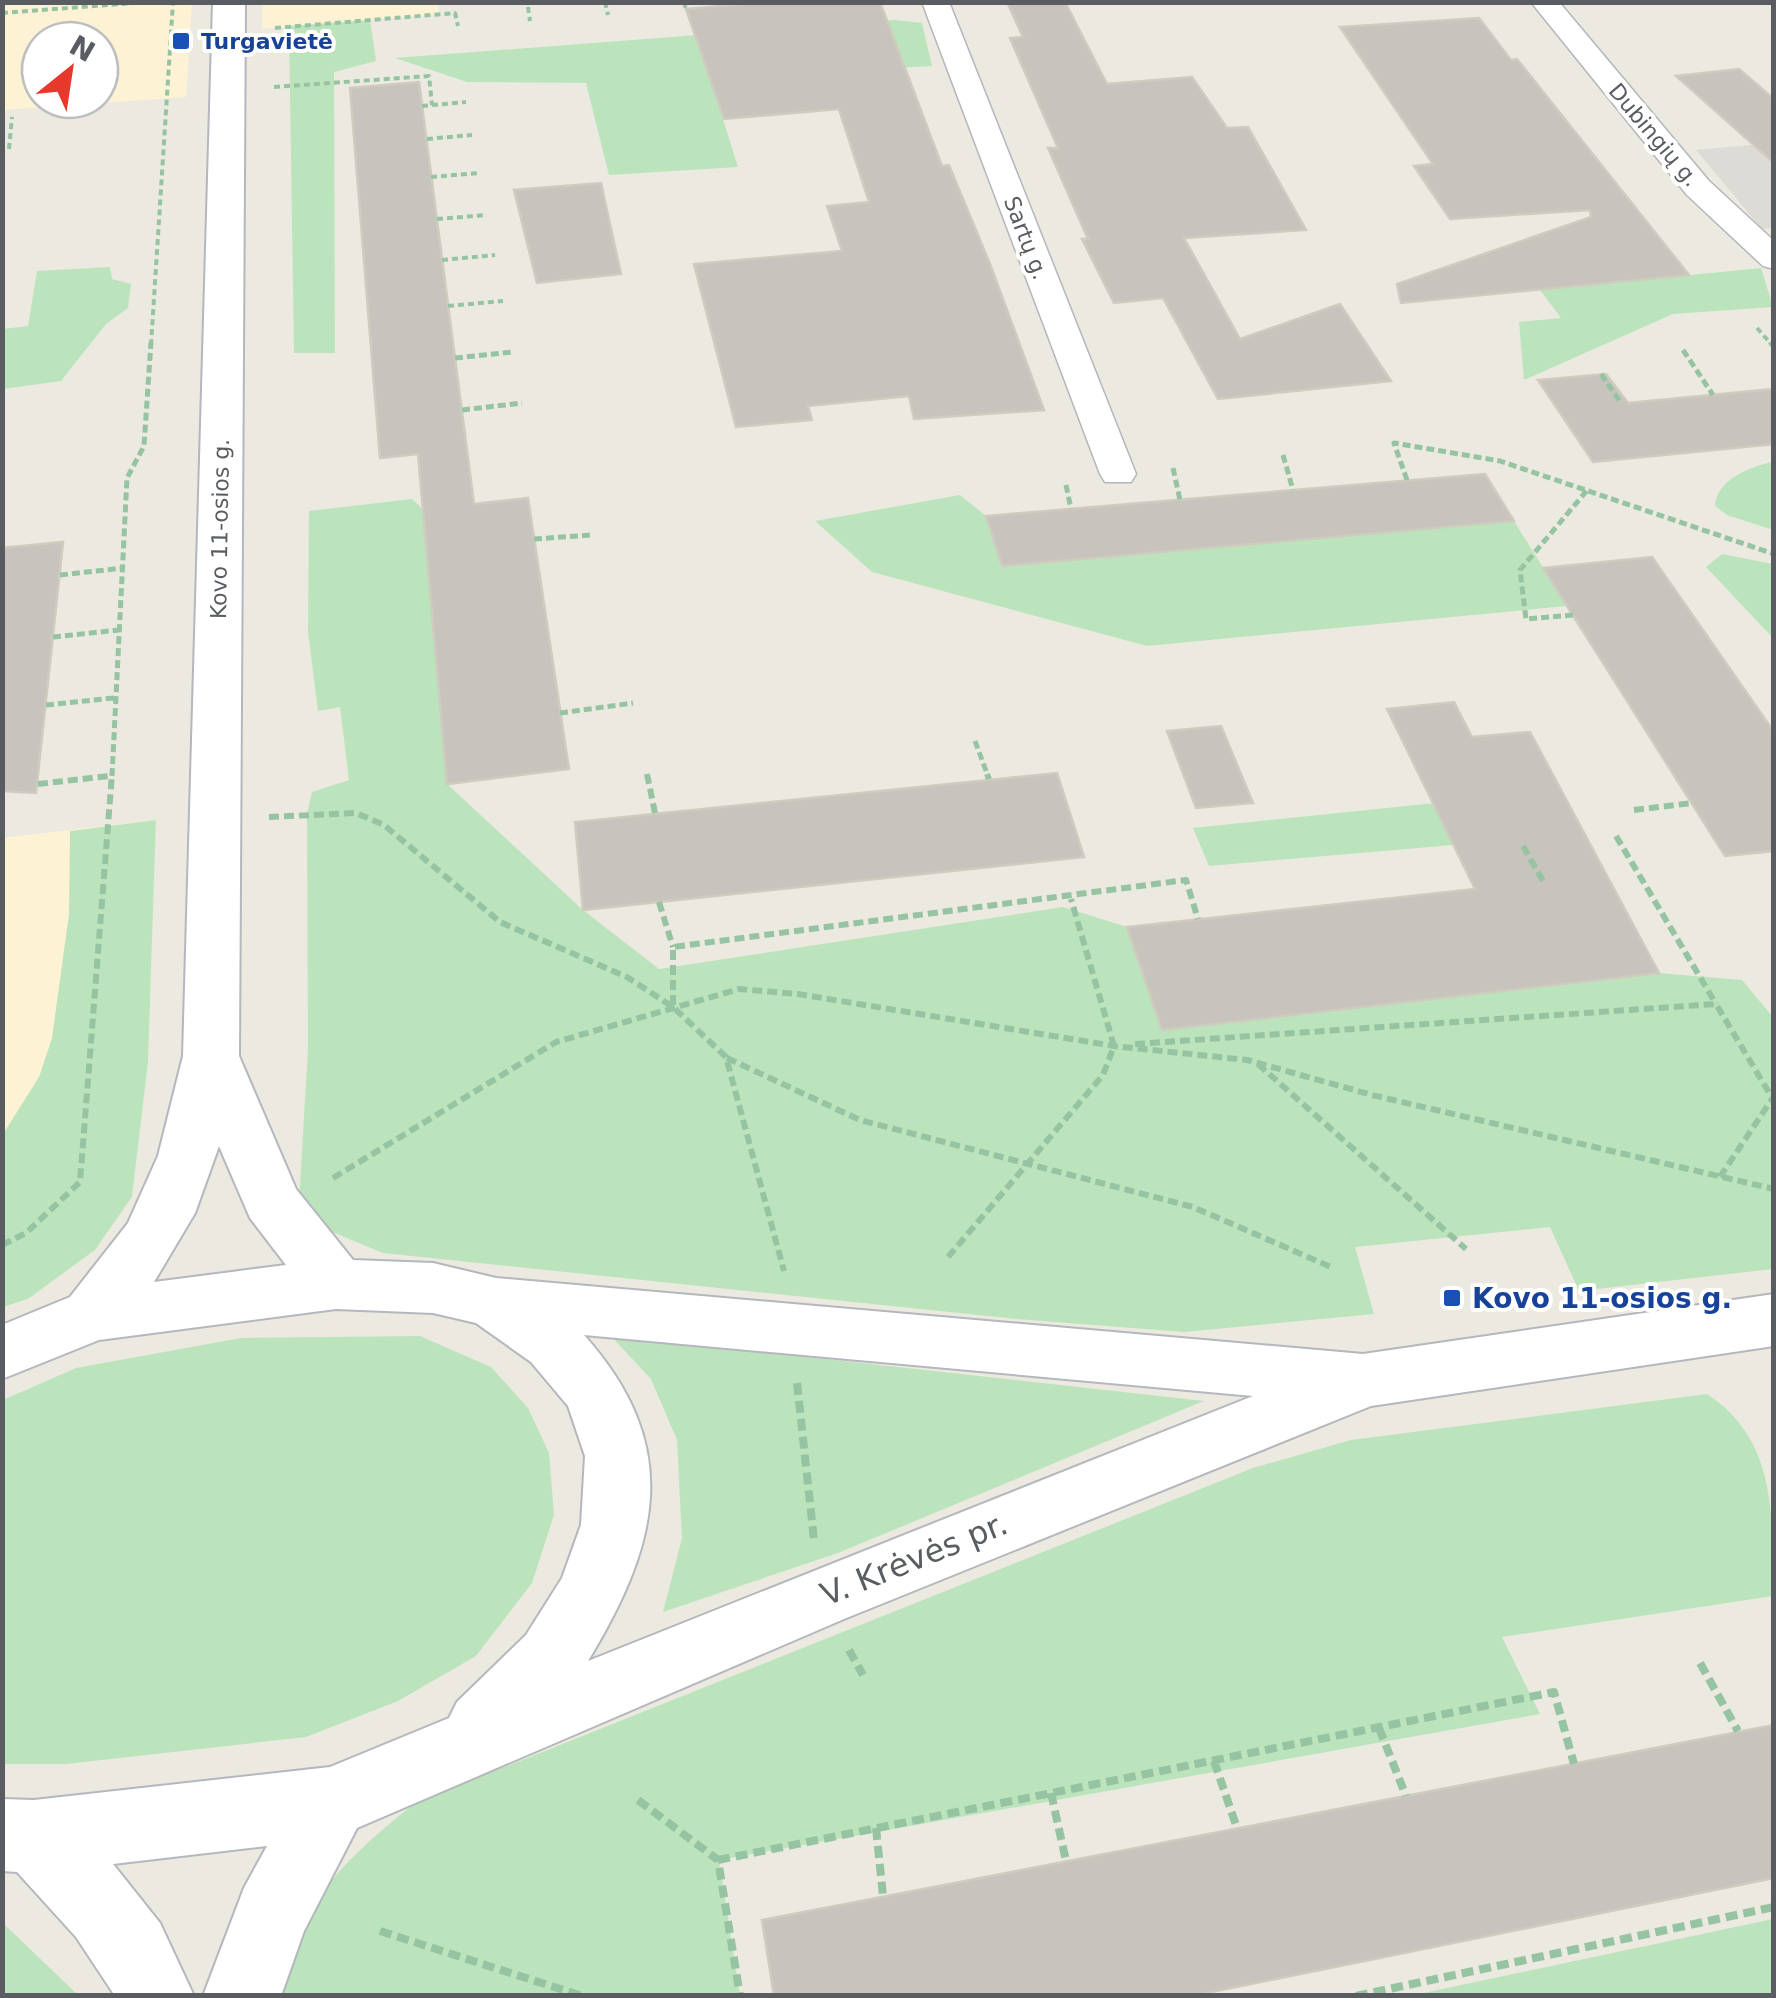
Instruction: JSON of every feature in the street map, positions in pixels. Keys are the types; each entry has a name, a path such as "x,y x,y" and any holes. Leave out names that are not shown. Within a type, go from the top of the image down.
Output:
{"main road":[{"name":"Kovo 11-osios g.","path":"92,1315 138,1258 166,1212 182,1172 211,1056 229,17"},
{"name":"Kovo 11-osios g.","path":"211,1056 270,1201 336,1284"},
{"path":"2,1353 92,1315 336,1284 433,1288 494,1302 553,1344 595,1392 618,1456 615,1525 592,1592 551,1658 464,1745"},
{"name":"V. Krėvės pr.","path":"494,1302 1366,1380"},
{"name":"V. Krėvės pr.","path":"18,1836 331,1803 820,1598 1366,1380 1774,1320"},
{"path":"242,1996 271,1915 331,1803"},
{"path":"18,1836 101,1905 144,1967 155,1996"}],"street":[{"name":"Sartų g.","path":"934,2 1118,474"},
{"name":"Dubingių g.","path":"1544,2 1698,188 1774,259"}],"path":[{"path":"2,13 148,2"},
{"path":"2,1245 26,1233 80,1182 108,846 128,478 144,446 173,2"},
{"path":"605,2 608,15"},
{"path":"528,7 530,21"},
{"path":"229,17 455,13 458,26"},
{"path":"228,90 429,76 432,105"},
{"path":"422,106 466,102"},
{"path":"9,149 12,116"},
{"path":"426,139 472,135"},
{"path":"432,178 480,173"},
{"path":"437,220 487,215"},
{"path":"442,260 495,255"},
{"path":"448,306 503,301"},
{"path":"1757,328 1774,347"},
{"path":"1682,350 1713,395"},
{"path":"455,358 513,352"},
{"path":"1600,374 1621,404"},
{"path":"462,410 522,404"},
{"path":"1407,480 1394,443 1500,461 1590,488 1774,554"},
{"path":"1283,456 1293,490"},
{"path":"1173,468 1180,500"},
{"path":"1065,478 1071,508"},
{"path":"1573,615 1526,618 1520,570 1590,488"},
{"path":"534,539 591,535"},
{"path":"60,574 123,568"},
{"path":"53,637 119,630"},
{"path":"46,705 115,698"},
{"path":"560,713 633,703"},
{"path":"975,741 989,780"},
{"path":"647,774 655,814"},
{"path":"38,784 110,776"},
{"path":"1634,810 1692,803"},
{"path":"215,822 307,812 356,813 384,825 500,922 627,977 674,1007 726,1057 860,1120 1193,1206 1333,1268"},
{"path":"1616,836 1773,1100 1720,1177"},
{"path":"1523,846 1544,881"},
{"path":"673,947 1071,899 1186,880 1198,919"},
{"path":"948,1257 1103,1076 1114,1046 1071,899"},
{"path":"659,902 673,947 674,1007"},
{"path":"333,1178 556,1042 739,990 798,994 1114,1046 1256,1062 1372,1095 1774,1189"},
{"path":"1114,1046 1716,1004"},
{"path":"726,1057 781,1248 820,1598 862,1675"},
{"path":"1256,1062 1466,1249"},
{"path":"1700,1663 1738,1731"},
{"path":"718,1860 1554,1692 1574,1764"},
{"path":"1379,1728 1406,1796"},
{"path":"1214,1760 1237,1828"},
{"path":"1052,1793 1066,1862"},
{"path":"638,1800 718,1860 740,1996"},
{"path":"876,1828 882,1896"},
{"path":"1356,1996 1774,1906"},
{"path":"380,1931 582,1996"}],"shaded area":[{"path":"3,2 192,3 186,97 120,102 120,20 20,20 20,109 3,110"},
{"path":"262,3 437,3 440,14 262,29"},
{"path":"1773,143 1773,228 1762,229 1696,150"},
{"path":"156,820 148,1062 132,1197 95,1250 28,1299 3,1307 2,838"}],"green space":[{"path":"370,20 376,61 334,72 335,353 294,353 289,26"},
{"path":"895,20 922,23 932,66 710,78 738,167 609,175 586,83 467,82 395,58"},
{"path":"110,267 112,279 131,284 128,308 106,324 61,381 3,389 3,329 28,326 37,271"},
{"path":"1761,268 1773,307 1673,314 1524,380 1519,322 1561,318 1540,290"},
{"path":"1773,462 1773,530 1727,515 1715,506 1728,482 1745,471"},
{"path":"960,495 986,516 1002,566 1514,521 1567,606 1147,646 872,572 815,521"},
{"path":"412,499 423,509 447,784 583,910 659,969 1063,907 1127,927 1162,1030 1659,973 1742,980 1773,1017 1773,1269 1579,1291 1550,1227 1355,1247 1374,1314 1184,1332 1017,1319 383,1253 330,1231 299,1203 308,1048 307,813 312,792 349,780 340,707 318,711 308,632 309,511"},
{"path":"1722,554 1773,564 1773,638 1706,567"},
{"path":"1503,796 1522,839 1209,866 1193,828"},
{"path":"156,820 148,1062 132,1197 95,1250 28,1299 3,1307 3,1134 39,1077 52,1038 69,914 70,831"},
{"path":"610,1335 1204,1401 838,1553 663,1612 682,1538 677,1440 651,1379"},
{"path":"420,1336 491,1367 528,1408 549,1453 554,1515 532,1583 476,1656 398,1701 306,1737 66,1764 3,1764 3,1400 76,1368 241,1338"},
{"path":"1707,1394 1730,1412 1758,1456 1770,1507 1773,1596 1502,1637 1540,1714 719,1860 740,1995 283,1996 288,1964 311,1910 347,1863 415,1803 1253,1468 1351,1440"},
{"path":"1773,1919 1773,1995 1414,1995"},
{"path":"3,1925 6,1926 78,1995 3,1995"}],"building":[{"path":"768,2 880,2 942,166 949,165 990,264 1044,410 914,419 909,396 808,406 812,420 736,427 694,264 842,251 827,206 869,202 839,109 724,119 686,9"},
{"path":"1007,2 1065,2 1107,84 1192,77 1227,128 1248,127 1306,230 1184,238 1240,339 1340,304 1391,381 1218,399 1163,298 1114,303 1082,239 1088,239 1048,148 1058,148 1010,38 1023,37"},
{"path":"1479,18 1511,60 1517,59 1689,275 1401,303 1397,284 1591,217 1590,210 1450,219 1414,166 1433,164 1340,27"},
{"path":"1739,69 1774,99 1774,163 1676,76"},
{"path":"419,82 474,504 528,498 569,769 447,784 418,454 380,458 350,88"},
{"path":"601,183 621,274 537,283 514,190"},
{"path":"1606,374 1628,403 1774,389 1774,444 1593,462 1538,380"},
{"path":"1485,474 1514,521 1002,566 986,516"},
{"path":"63,542 36,793 2,791 2,548"},
{"path":"1652,557 1774,732 1774,851 1725,856 1543,568"},
{"path":"1454,702 1472,737 1530,732 1659,973 1162,1030 1127,927 1475,889 1387,709"},
{"path":"1221,726 1253,803 1196,808 1167,731"},
{"path":"1057,773 1084,857 583,910 575,822"},
{"path":"1774,1725 1774,1878 1192,1996 774,1996 762,1920"}],"place":[{"name":"Turgavietė","path":"181,41"},
{"name":"Kovo 11-osios g.","path":"1452,1298"}]}
